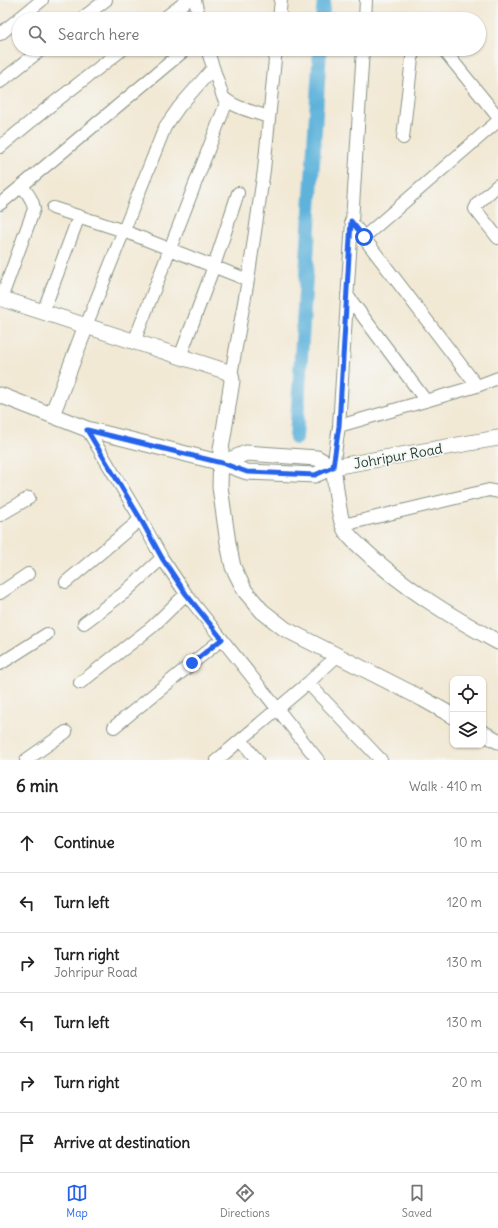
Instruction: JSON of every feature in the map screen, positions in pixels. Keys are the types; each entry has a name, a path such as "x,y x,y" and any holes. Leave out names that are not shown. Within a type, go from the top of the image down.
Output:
{"street":[{"path":"27,12 42,0"},
{"path":"90,12 106,0"},
{"path":"172,12 188,0"},
{"path":"196,0 198,12"},
{"path":"280,12 281,0"},
{"path":"365,12 366,0"},
{"path":"0,34 12,24"},
{"path":"0,82 33,56"},
{"path":"0,147 114,56"},
{"path":"0,204 178,56"},
{"path":"209,56 220,92 227,101 269,117"},
{"path":"275,56 264,170 248,280 231,374 232,381 229,404 222,438 220,487 233,567 245,592 262,611 285,629 338,655 450,714"},
{"path":"363,56 346,295 339,426 333,467 343,525 357,543 385,570 430,603 498,642"},
{"path":"403,138 412,56"},
{"path":"449,56 498,117"},
{"path":"52,415 165,127 179,107 212,68"},
{"path":"134,342 227,101"},
{"path":"364,237 498,121"},
{"path":"498,185 478,203 475,209 498,238"},
{"path":"22,186 30,197 34,209 0,298 231,374"},
{"path":"180,357 214,266 238,193"},
{"path":"53,208 124,231 248,280"},
{"path":"43,312 79,216"},
{"path":"351,221 477,386"},
{"path":"346,295 426,401"},
{"path":"339,426 477,386 498,378"},
{"name":"Johripur Road","path":"0,395 87,430 222,463 247,472 315,475 333,467 498,438"},
{"path":"87,430 140,518 162,558 186,594 318,760"},
{"path":"222,463 246,453 317,458 333,467"},
{"path":"343,525 489,490 498,492"},
{"path":"0,515 29,498"},
{"path":"66,582 135,524 140,518"},
{"path":"84,623 124,593 162,558"},
{"path":"0,593 28,574"},
{"path":"80,683 152,627 186,594"},
{"path":"0,664 47,634"},
{"path":"114,727 222,639"},
{"path":"217,760 308,684 338,655"},
{"path":"308,684 381,760"},
{"path":"26,760 66,732"},
{"path":"486,735 498,741"},
{"path":"241,740 257,760"}],"waterway":[{"path":"323,12 324,0"},
{"path":"296,438 320,56"}],"route":[{"path":"192,663 222,639 186,594 162,558 140,518 87,430 222,463 247,472 315,475 333,467 339,426 351,221 364,237"}]}
